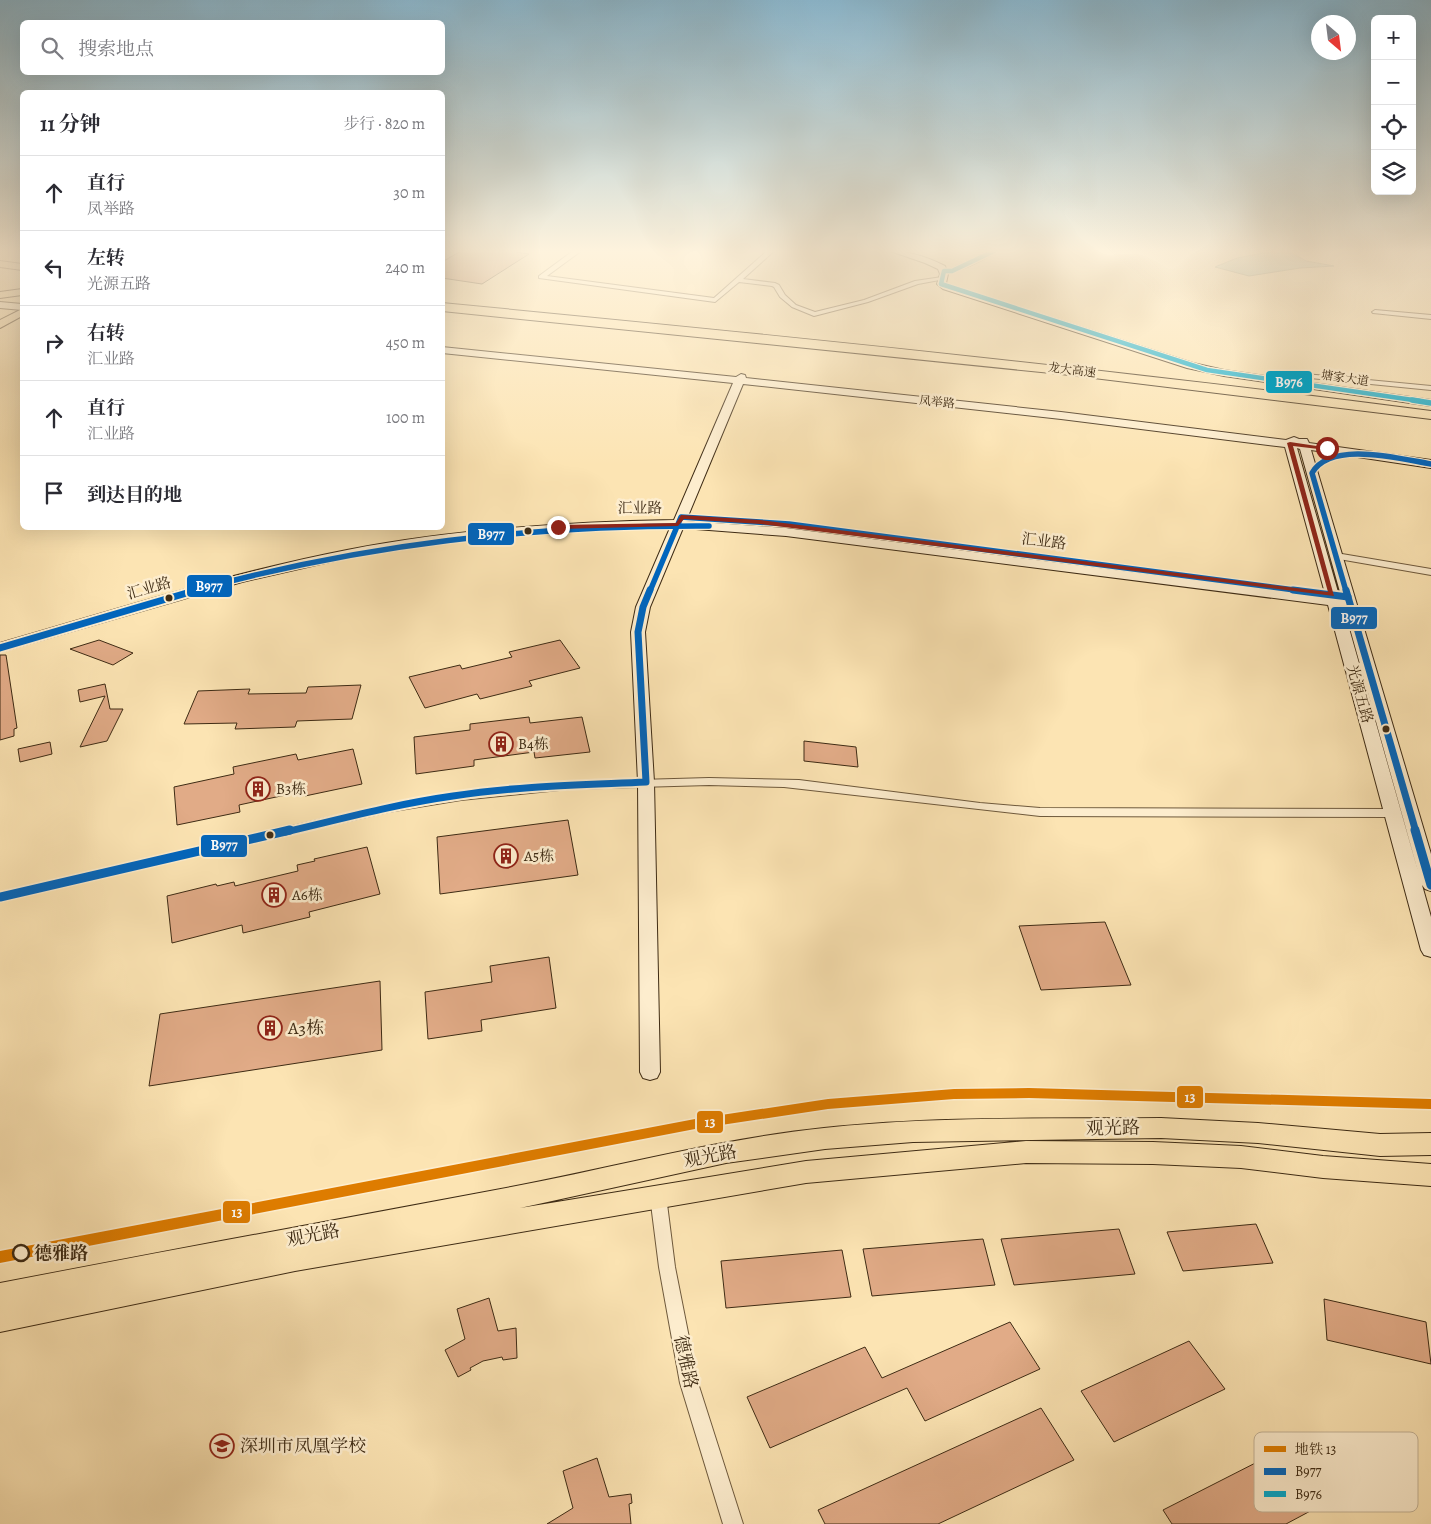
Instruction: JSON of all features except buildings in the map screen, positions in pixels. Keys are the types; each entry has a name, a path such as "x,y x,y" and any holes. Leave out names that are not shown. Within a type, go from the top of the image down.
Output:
{"highway":[{"name":"龙大高速","path":"624,322 1205,382 1431,408"},
{"name":"龙大高速","path":"1205,382 1431,415"}],"main road":[{"name":"观光路","path":"0,1296 200,1256 514,1198 726,1152 824,1138 913,1132 1161,1128 1258,1132 1380,1145 1431,1144"},
{"name":"观光路","path":"0,1318 296,1259 806,1172 1026,1152 1153,1153 1241,1157 1323,1167 1431,1174"}],"street":[{"name":"塘家大道","path":"1057,322 1207,370 1431,401"},
{"name":"塘家大道","path":"1066,322 1224,370 1431,401"},
{"name":"凤举路","path":"445,346 1298,442 1431,460"},
{"name":"凤举路","path":"445,350 739,379"},
{"path":"1276,378 1277,372 1431,388"},
{"path":"650,1072 646,782 638,632 643,607 739,379"},
{"name":"凤举路","path":"1298,442 1431,464"},
{"name":"光源五路","path":"1298,442 1312,474 1336,556 1341,600 1431,885"},
{"name":"光源五路","path":"1298,442 1341,600 1393,812 1431,950"},
{"path":"1312,474 1319,462 1329,457 1345,454 1380,456"},
{"name":"汇业路","path":"0,639 234,572 386,539 519,522 594,518 680,521 786,532 1341,600"},
{"name":"汇业路","path":"0,648 239,579 389,546 520,529 680,521"},
{"path":"1336,556 1431,572"},
{"path":"0,897 388,808 452,796 518,788 646,782 743,781 859,790 993,809 1040,812 1393,812"},
{"name":"德雅路","path":"658,1196 667,1267 689,1384 733,1524"}],"metro line":[{"name":"13","path":"0,1257 695,1124 828,1104 954,1094 1029,1093 1431,1104"}],"transit line":[{"name":"B976","path":"1059,322 1207,370 1431,403"},
{"name":"B977","path":"1431,464 1373,455 1341,455 1319,463 1312,473 1431,885"},
{"name":"B977","path":"0,897 388,808 452,796 518,788 646,782 638,632 643,607 681,517 789,524 1348,597"},
{"name":"B977","path":"0,648 221,583 295,565 398,546 501,533 553,529 709,526"}],"place":[{"name":"B4栋","path":"501,744"},
{"name":"B3栋","path":"258,789"},
{"name":"A5栋","path":"506,856"},
{"name":"A6栋","path":"274,895"},
{"name":"A3栋","path":"270,1028"},
{"name":"德雅路","path":"21,1253"},
{"name":"深圳市凤凰学校","path":"222,1446"}],"route":[{"path":"558,527 678,524 681,517 789,524 1332,594 1290,443 1327,448"}]}
